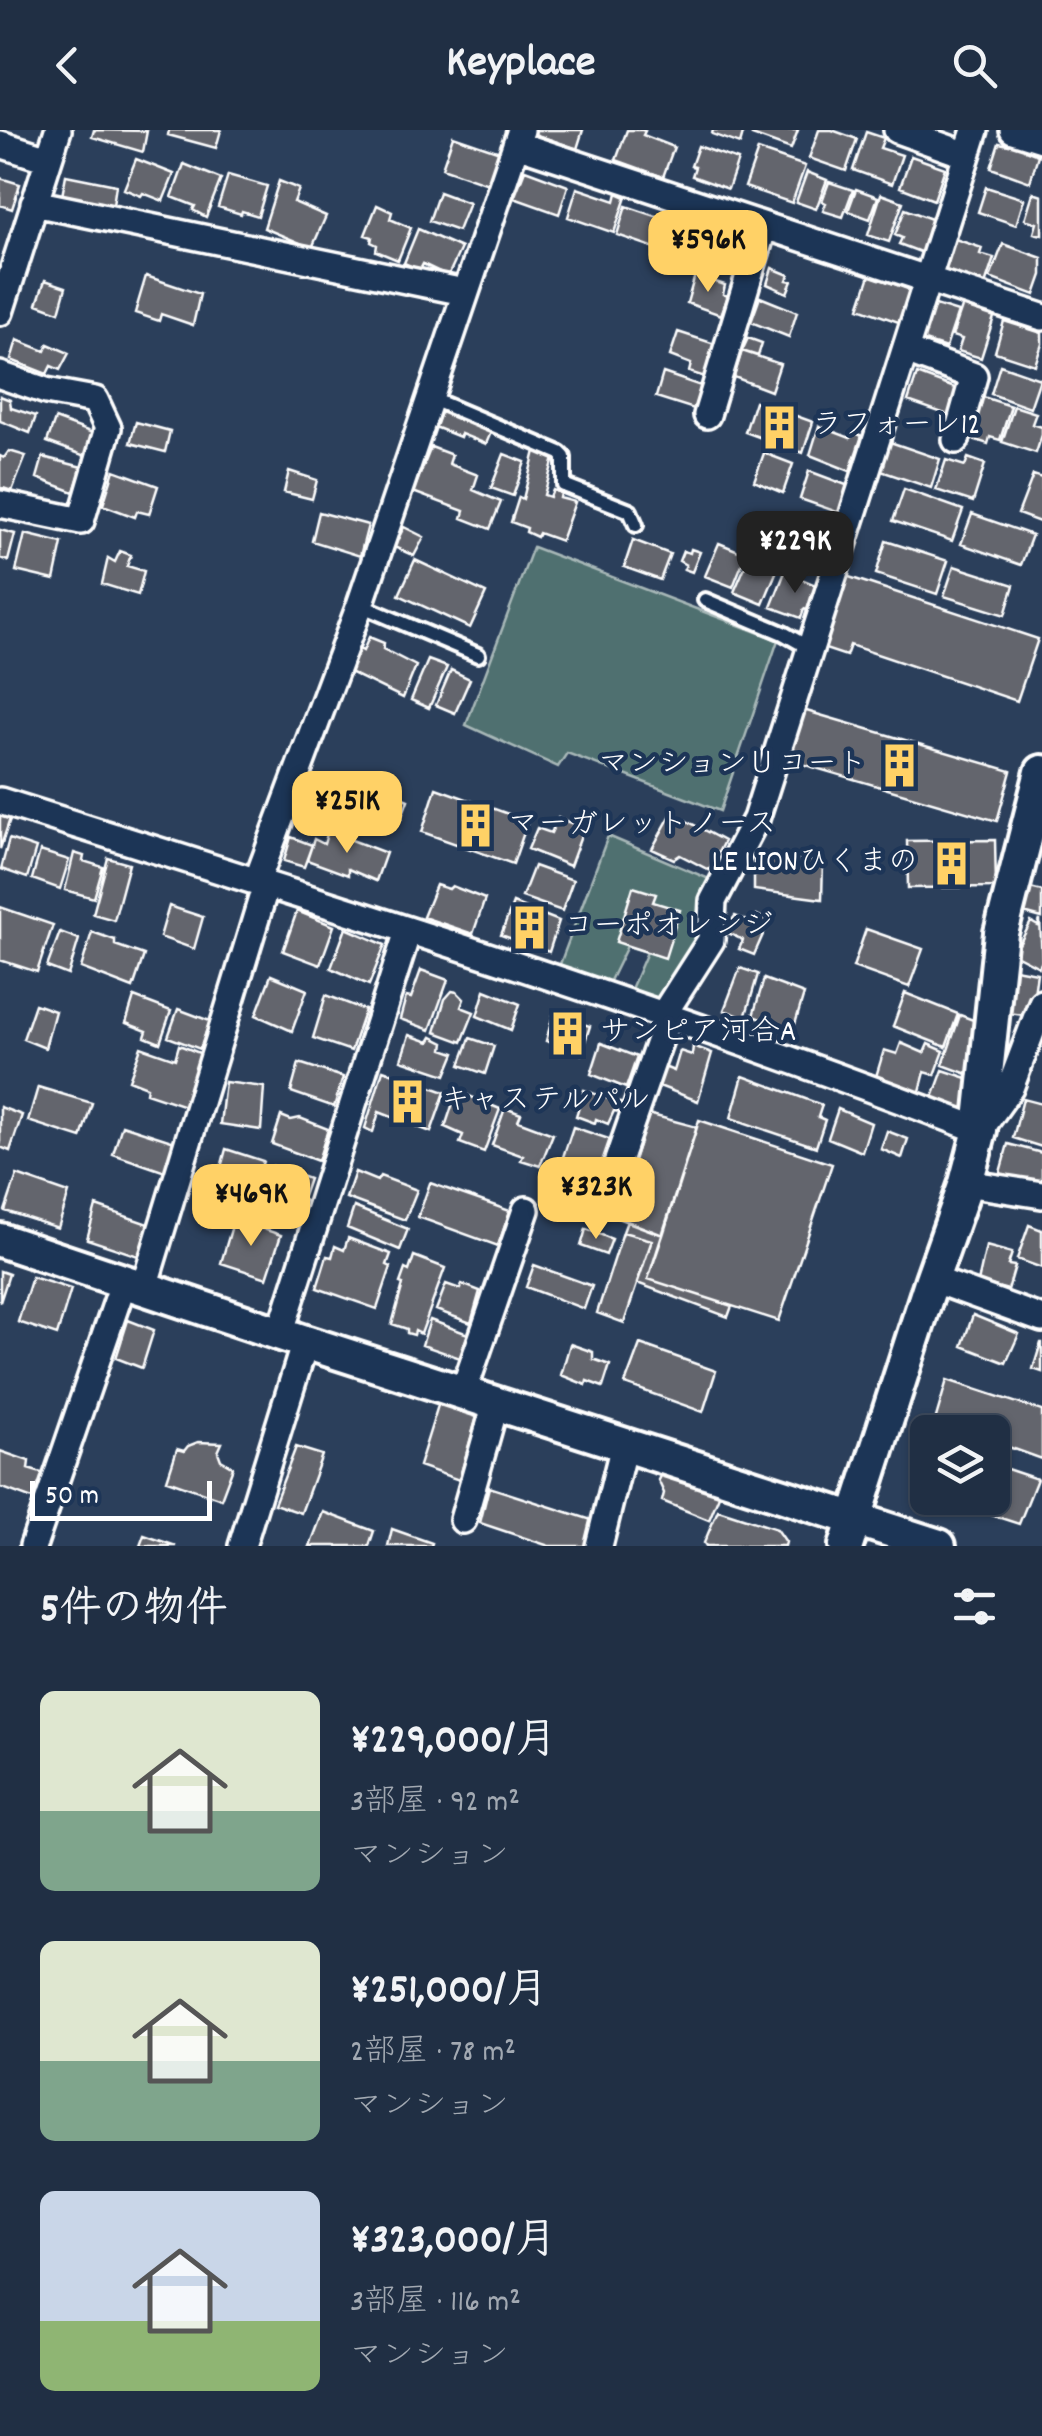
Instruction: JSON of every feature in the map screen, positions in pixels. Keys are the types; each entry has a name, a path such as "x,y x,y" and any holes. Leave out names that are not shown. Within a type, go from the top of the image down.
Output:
{"street":[{"path":"0,312 4,284 58,130"},
{"path":"898,130 967,155"},
{"path":"613,1175 666,1016 711,940 713,901 756,819 975,130"},
{"path":"1013,130 1042,140"},
{"path":"33,1546 134,1284 262,883 518,137 764,226 1042,317"},
{"path":"0,144 48,160"},
{"path":"34,203 464,292"},
{"path":"707,415 764,226"},
{"path":"906,351 974,376 956,440"},
{"path":"0,375 46,391 95,400 108,428 81,521 0,504"},
{"path":"850,1532 980,1130 1001,933 1042,772"},
{"path":"0,801 666,1016 980,1130"},
{"path":"242,1546 292,1338 408,931"},
{"path":"980,1130 1010,1088 1042,1003"},
{"path":"966,1183 1042,1195"},
{"path":"463,1393 526,1210"},
{"path":"0,1240 624,1444 850,1532 939,1546"},
{"path":"932,1279 1042,1320"},
{"path":"464,1520 496,1403"},
{"path":"599,1546 624,1444"}],"lane":[{"path":"430,398 560,453 564,457 564,485 630,512 636,525"},
{"path":"705,600 783,633 810,650"},
{"path":"360,604 478,655"}],"green space":[{"path":"533,547 778,640 720,811 567,753 558,767 466,725"},
{"path":"608,836 714,881 704,937 659,1005 628,996 647,952 627,946 606,989 557,972"}],"building":[{"path":"94,130 147,131 143,152 92,137"},
{"path":"169,130 221,130 216,148 168,135"},
{"path":"536,130 583,130 577,149 534,134"},
{"path":"627,130 645,131 643,135 674,147 663,177 616,160"},
{"path":"713,130 744,130 740,144 712,134"},
{"path":"754,130 798,130 791,149 752,135"},
{"path":"819,130 857,139 846,171 809,158"},
{"path":"866,132 884,138 880,148 902,155 892,184 853,170"},
{"path":"453,136 500,152 488,184 442,168"},
{"path":"1010,141 1038,155 1030,182 991,168 999,143 1009,145"},
{"path":"698,146 738,160 728,189 692,176"},
{"path":"758,150 805,166 792,203 745,187"},
{"path":"911,156 945,168 934,200 900,187"},
{"path":"136,159 174,174 163,201 124,189"},
{"path":"184,164 221,179 206,217 193,210 195,206 172,197"},
{"path":"525,170 568,186 559,214 514,198"},
{"path":"807,172 827,180 816,209 796,202"},
{"path":"66,175 116,185 112,212 61,201"},
{"path":"228,175 267,186 258,216 218,207"},
{"path":"0,178 20,184 12,209 0,205"},
{"path":"279,181 299,189 294,202 326,216 312,248 264,228"},
{"path":"829,182 853,190 843,217 823,211 826,203 822,201"},
{"path":"986,187 1024,199 1016,225 978,212"},
{"path":"577,188 615,201 617,193 626,197 614,233 568,217"},
{"path":"856,189 878,197 870,219 848,211"},
{"path":"439,192 469,203 458,231 429,221"},
{"path":"1033,193 1042,196 1042,235 1034,233 1037,223 1025,219"},
{"path":"881,194 903,202 889,242 868,235"},
{"path":"377,205 392,212 390,219 411,228 398,260 376,251 372,237 365,235"},
{"path":"626,206 665,219 655,248 617,235"},
{"path":"905,209 934,220 923,253 899,244 902,238 895,235"},
{"path":"668,220 707,233 697,263 659,250"},
{"path":"715,222 731,228 727,239 710,234"},
{"path":"418,229 461,248 448,276 423,264 420,270 404,263"},
{"path":"710,234 748,248 737,277 700,262"},
{"path":"955,239 982,248 980,254 994,258 985,285 944,272"},
{"path":"1003,244 1042,258 1042,275 1035,295 990,278"},
{"path":"772,268 789,275 787,280 792,281 787,293 767,284"},
{"path":"695,275 725,285 723,294 728,296 721,315 687,303"},
{"path":"870,275 916,292 904,324 859,308"},
{"path":"146,276 200,294 193,325 161,314 159,321 135,313"},
{"path":"45,280 66,287 59,312 37,304"},
{"path":"760,297 797,312 789,337 751,322"},
{"path":"929,303 958,312 946,348 918,339"},
{"path":"963,304 995,314 981,358 958,351 962,339 952,336"},
{"path":"1004,321 1042,333 1035,365 995,352"},
{"path":"678,332 715,344 705,377 689,372 691,364 670,356"},
{"path":"748,338 762,343 758,356 742,351"},
{"path":"17,340 45,351 48,344 69,353 60,370 51,366 47,374 11,360"},
{"path":"742,351 780,364 771,391 734,377"},
{"path":"1000,365 1040,379 1030,408 991,394"},
{"path":"663,373 701,386 694,409 656,397"},
{"path":"917,374 960,390 951,416 908,401"},
{"path":"974,394 1011,406 1000,440 990,437 988,444 960,435"},
{"path":"0,396 10,400 11,408 36,416 30,433 0,421"},
{"name":"ラフォーレ12","path":"755,401 813,422 803,453 745,432"},
{"path":"1014,406 1036,413 1032,424 1042,427 1042,435 1036,453 1002,442"},
{"path":"443,408 492,430 486,444 435,427"},
{"path":"55,419 93,433 85,456 47,442"},
{"path":"136,422 170,431 165,452 130,443"},
{"path":"819,426 850,438 853,432 862,436 850,471 810,455"},
{"path":"890,442 940,459 931,488 881,471"},
{"path":"431,447 452,455 449,464 478,475 473,490 501,502 490,529 462,518 464,511 413,492"},
{"path":"9,451 26,456 12,491 0,487 0,456 4,458"},
{"path":"535,451 554,458 544,495 550,497 553,490 561,493 560,498 575,502 561,541 539,533 537,537 511,522 519,497 523,499"},
{"path":"764,453 793,464 783,493 754,481"},
{"path":"504,454 525,462 513,496 491,488"},
{"path":"43,457 82,467 74,492 37,478"},
{"path":"968,458 985,464 973,502 936,490 946,460 965,466"},
{"path":"114,470 158,486 149,514 137,511 135,517 103,505"},
{"path":"289,471 317,480 312,499 284,492"},
{"path":"809,471 849,486 840,513 800,499"},
{"path":"1033,475 1042,478 1042,523 1018,514"},
{"path":"904,489 963,510 952,541 893,521"},
{"path":"319,512 368,525 360,556 312,541"},
{"path":"972,514 1032,535 1021,565 961,544"},
{"path":"776,519 835,540 828,562 817,557 814,565 767,549"},
{"path":"404,527 424,537 414,556 394,547"},
{"path":"0,530 15,534 8,561 0,558"},
{"path":"25,534 62,543 54,580 16,571"},
{"path":"633,540 670,554 660,580 624,567"},
{"path":"886,541 948,561 937,594 876,574"},
{"path":"719,543 746,554 733,587 705,576"},
{"path":"691,549 700,552 692,572 679,561 683,551 690,553"},
{"path":"120,551 131,555 127,566 144,571 138,595 102,584 108,558 115,562"},
{"path":"750,555 778,568 763,604 734,592"},
{"path":"415,560 486,593 470,628 399,595"},
{"path":"954,566 1014,585 1005,615 944,596"},
{"path":"785,572 820,587 810,611 804,609 801,618 771,607"},
{"path":"843,575 1038,639 1017,701 850,645 846,656 819,647"},
{"path":"369,637 416,666 403,698 347,671"},
{"path":"428,660 447,667 429,708 411,700"},
{"path":"451,670 470,679 455,713 436,705"},
{"name":"マンションＵコート","path":"803,710 1011,771 997,821 788,760"},
{"path":"371,771 388,778 380,798 363,791"},
{"name":"マーガレットノース","path":"436,788 528,821 513,864 422,832"},
{"path":"389,792 408,800 401,819 381,811"},
{"path":"0,812 11,816 0,849"},
{"path":"672,813 724,841 709,870 680,855 674,859 652,849"},
{"path":"558,818 584,828 570,866 528,849 537,828 551,833"},
{"path":"328,831 386,853 376,881 348,869 348,875 307,860 314,839 324,844"},
{"path":"291,837 312,845 304,867 284,861"},
{"path":"9,839 36,848 27,878 1,869"},
{"name":"LE LIONひくまの","path":"995,840 996,887 908,888 907,841"},
{"path":"40,851 69,860 60,889 32,879"},
{"path":"74,853 84,856 83,861 103,867 94,898 65,890"},
{"path":"754,854 823,862 822,899 754,890"},
{"path":"108,858 129,864 114,920 93,914"},
{"path":"534,866 573,880 562,911 522,897"},
{"path":"436,885 449,889 452,886 485,899 473,934 423,917"},
{"path":"633,887 656,894 653,902 680,910 665,958 616,942"},
{"path":"1030,888 1042,891 1042,918 1024,913"},
{"name":"コーポオレンジ","path":"513,903 559,921 549,952 501,935"},
{"path":"169,906 203,917 194,949 160,937"},
{"path":"0,907 53,925 37,972 0,960"},
{"path":"297,911 334,926 320,965 283,951"},
{"path":"757,915 769,921 754,955 739,949 743,940 724,931 735,916 753,923"},
{"path":"1040,920 1039,967 1014,954 1031,922 1038,926"},
{"path":"346,928 385,945 369,985 331,968"},
{"path":"866,929 923,949 909,987 853,967"},
{"path":"60,932 79,939 68,975 47,967"},
{"path":"92,932 144,955 133,988 81,968"},
{"path":"740,968 758,974 745,1018 724,1010"},
{"path":"1015,969 1037,973 1034,994 1023,1015 1008,1013"},
{"path":"421,970 448,980 430,1030 400,1019 406,997 411,998"},
{"path":"271,975 307,990 292,1031 256,1015"},
{"path":"764,979 804,994 793,1031 753,1016"},
{"path":"485,990 520,1004 511,1030 477,1016"},
{"path":"452,991 464,999 461,1007 474,1012 462,1042 435,1032 445,999"},
{"path":"905,993 958,1014 946,1047 893,1026"},
{"path":"326,995 365,1010 351,1051 313,1038"},
{"path":"134,997 171,1011 160,1043 145,1037 147,1031 126,1023"},
{"path":"35,1004 55,1011 45,1048 23,1039"},
{"path":"178,1009 210,1021 200,1049 168,1037"},
{"name":"サンピア河合A","path":"553,1015 590,1026 581,1054 546,1041"},
{"path":"960,1015 976,1021 970,1075 943,1065"},
{"path":"409,1035 429,1042 432,1037 444,1043 443,1049 455,1053 446,1075 401,1060"},
{"path":"470,1038 494,1046 485,1074 460,1065"},
{"path":"601,1043 637,1057 626,1088 591,1074"},
{"path":"901,1043 924,1053 928,1044 944,1051 935,1075 925,1072 919,1095 875,1080 884,1050 897,1054"},
{"path":"179,1045 202,1054 185,1106 146,1093 147,1087 129,1080 141,1047 175,1059"},
{"path":"693,1046 712,1053 698,1101 659,1086 664,1067 674,1071 680,1051 692,1055"},
{"path":"299,1063 343,1077 334,1107 291,1092"},
{"name":"キャステルパル","path":"383,1070 445,1092 431,1132 379,1112 373,1132 365,1128"},
{"path":"943,1070 970,1079 968,1115 931,1103"},
{"path":"743,1076 822,1105 818,1117 825,1120 816,1147 731,1118"},
{"path":"225,1082 264,1087 261,1130 220,1124"},
{"path":"38,1087 92,1103 81,1138 28,1121"},
{"path":"584,1090 623,1104 620,1112 614,1111 608,1124 576,1116"},
{"path":"457,1091 500,1109 484,1152 460,1143 463,1135 445,1127"},
{"path":"1023,1099 1042,1104 1042,1147 1013,1138"},
{"path":"0,1107 22,1115 10,1151 0,1147"},
{"path":"505,1108 521,1114 518,1121 553,1134 540,1166 492,1145"},
{"path":"838,1109 871,1123 862,1152 828,1138"},
{"path":"648,1114 697,1127 663,1235 617,1218"},
{"path":"281,1116 300,1118 328,1129 318,1161 272,1144"},
{"path":"699,1120 832,1164 779,1321 648,1279"},
{"path":"122,1125 178,1143 168,1173 113,1154"},
{"path":"573,1127 612,1140 602,1172 563,1157"},
{"path":"887,1131 908,1139 902,1158 881,1149"},
{"path":"1008,1144 1042,1153 1042,1187 999,1176"},
{"path":"226,1149 263,1161 251,1201 215,1190"},
{"path":"273,1166 309,1179 302,1199 308,1203 300,1224 258,1211"},
{"path":"355,1172 377,1181 380,1176 417,1190 405,1220 346,1198"},
{"path":"17,1175 69,1193 58,1228 5,1211"},
{"path":"430,1183 510,1211 498,1246 418,1217"},
{"path":"96,1206 151,1225 141,1257 87,1239"},
{"path":"354,1207 408,1229 400,1250 347,1228"},
{"path":"234,1219 281,1235 267,1278 221,1263"},
{"path":"627,1221 663,1235 648,1279 732,1306 728,1317 637,1283 652,1240 623,1232"},
{"path":"1029,1225 1042,1230 1042,1268 1017,1259"},
{"path":"586,1229 612,1239 606,1255 581,1246"},
{"path":"623,1232 652,1240 624,1323 597,1313"},
{"path":"348,1238 391,1254 387,1265 391,1267 377,1309 317,1288 327,1256 332,1257 335,1246 344,1250"},
{"path":"986,1246 1012,1253 1008,1265 1015,1266 1008,1290 978,1282"},
{"path":"414,1256 445,1268 421,1334 415,1331 414,1335 392,1324 403,1284 400,1283"},
{"path":"534,1265 592,1286 584,1309 526,1287"},
{"path":"0,1271 9,1274 0,1302"},
{"path":"32,1277 71,1289 57,1335 18,1322"},
{"path":"446,1284 460,1289 462,1284 480,1291 471,1323 436,1310"},
{"path":"973,1315 1019,1334 1006,1363 962,1346"},
{"path":"128,1320 154,1330 142,1368 116,1358"},
{"path":"430,1320 468,1334 460,1358 422,1345"},
{"path":"1042,1343 1042,1372 1033,1369"},
{"path":"570,1344 593,1352 593,1359 610,1365 603,1387 561,1375"},
{"path":"640,1344 716,1371 703,1412 625,1384"},
{"path":"947,1380 1042,1411 1042,1459 1010,1447 1010,1415 937,1415"},
{"path":"440,1399 479,1410 459,1480 419,1466"},
{"path":"198,1442 222,1443 218,1452 221,1460 233,1467 221,1499 167,1480 177,1449 184,1451"},
{"path":"296,1447 322,1455 301,1513 274,1504"},
{"path":"0,1451 29,1461 28,1469 45,1474 35,1500 0,1487"},
{"path":"663,1470 720,1493 709,1520 662,1501 664,1493 658,1480"},
{"path":"1010,1470 1037,1479 1019,1524 991,1515 1010,1515"},
{"path":"489,1487 595,1521 588,1546 549,1546 480,1523"},
{"path":"718,1510 777,1529 785,1546 706,1546"},
{"path":"323,1512 374,1531 369,1546 310,1546"},
{"path":"392,1529 432,1543 431,1546 388,1546"},
{"path":"144,1535 176,1546 140,1546"}],"place":[{"name":"ラフォーレ12","path":"779,427"},
{"name":"マンションＵコート","path":"900,766"},
{"name":"マーガレットノース","path":"475,826"},
{"name":"LE LIONひくまの","path":"951,864"},
{"name":"コーポオレンジ","path":"530,928"},
{"name":"サンピア河合A","path":"567,1034"},
{"name":"キャステルパル","path":"407,1102"}]}
